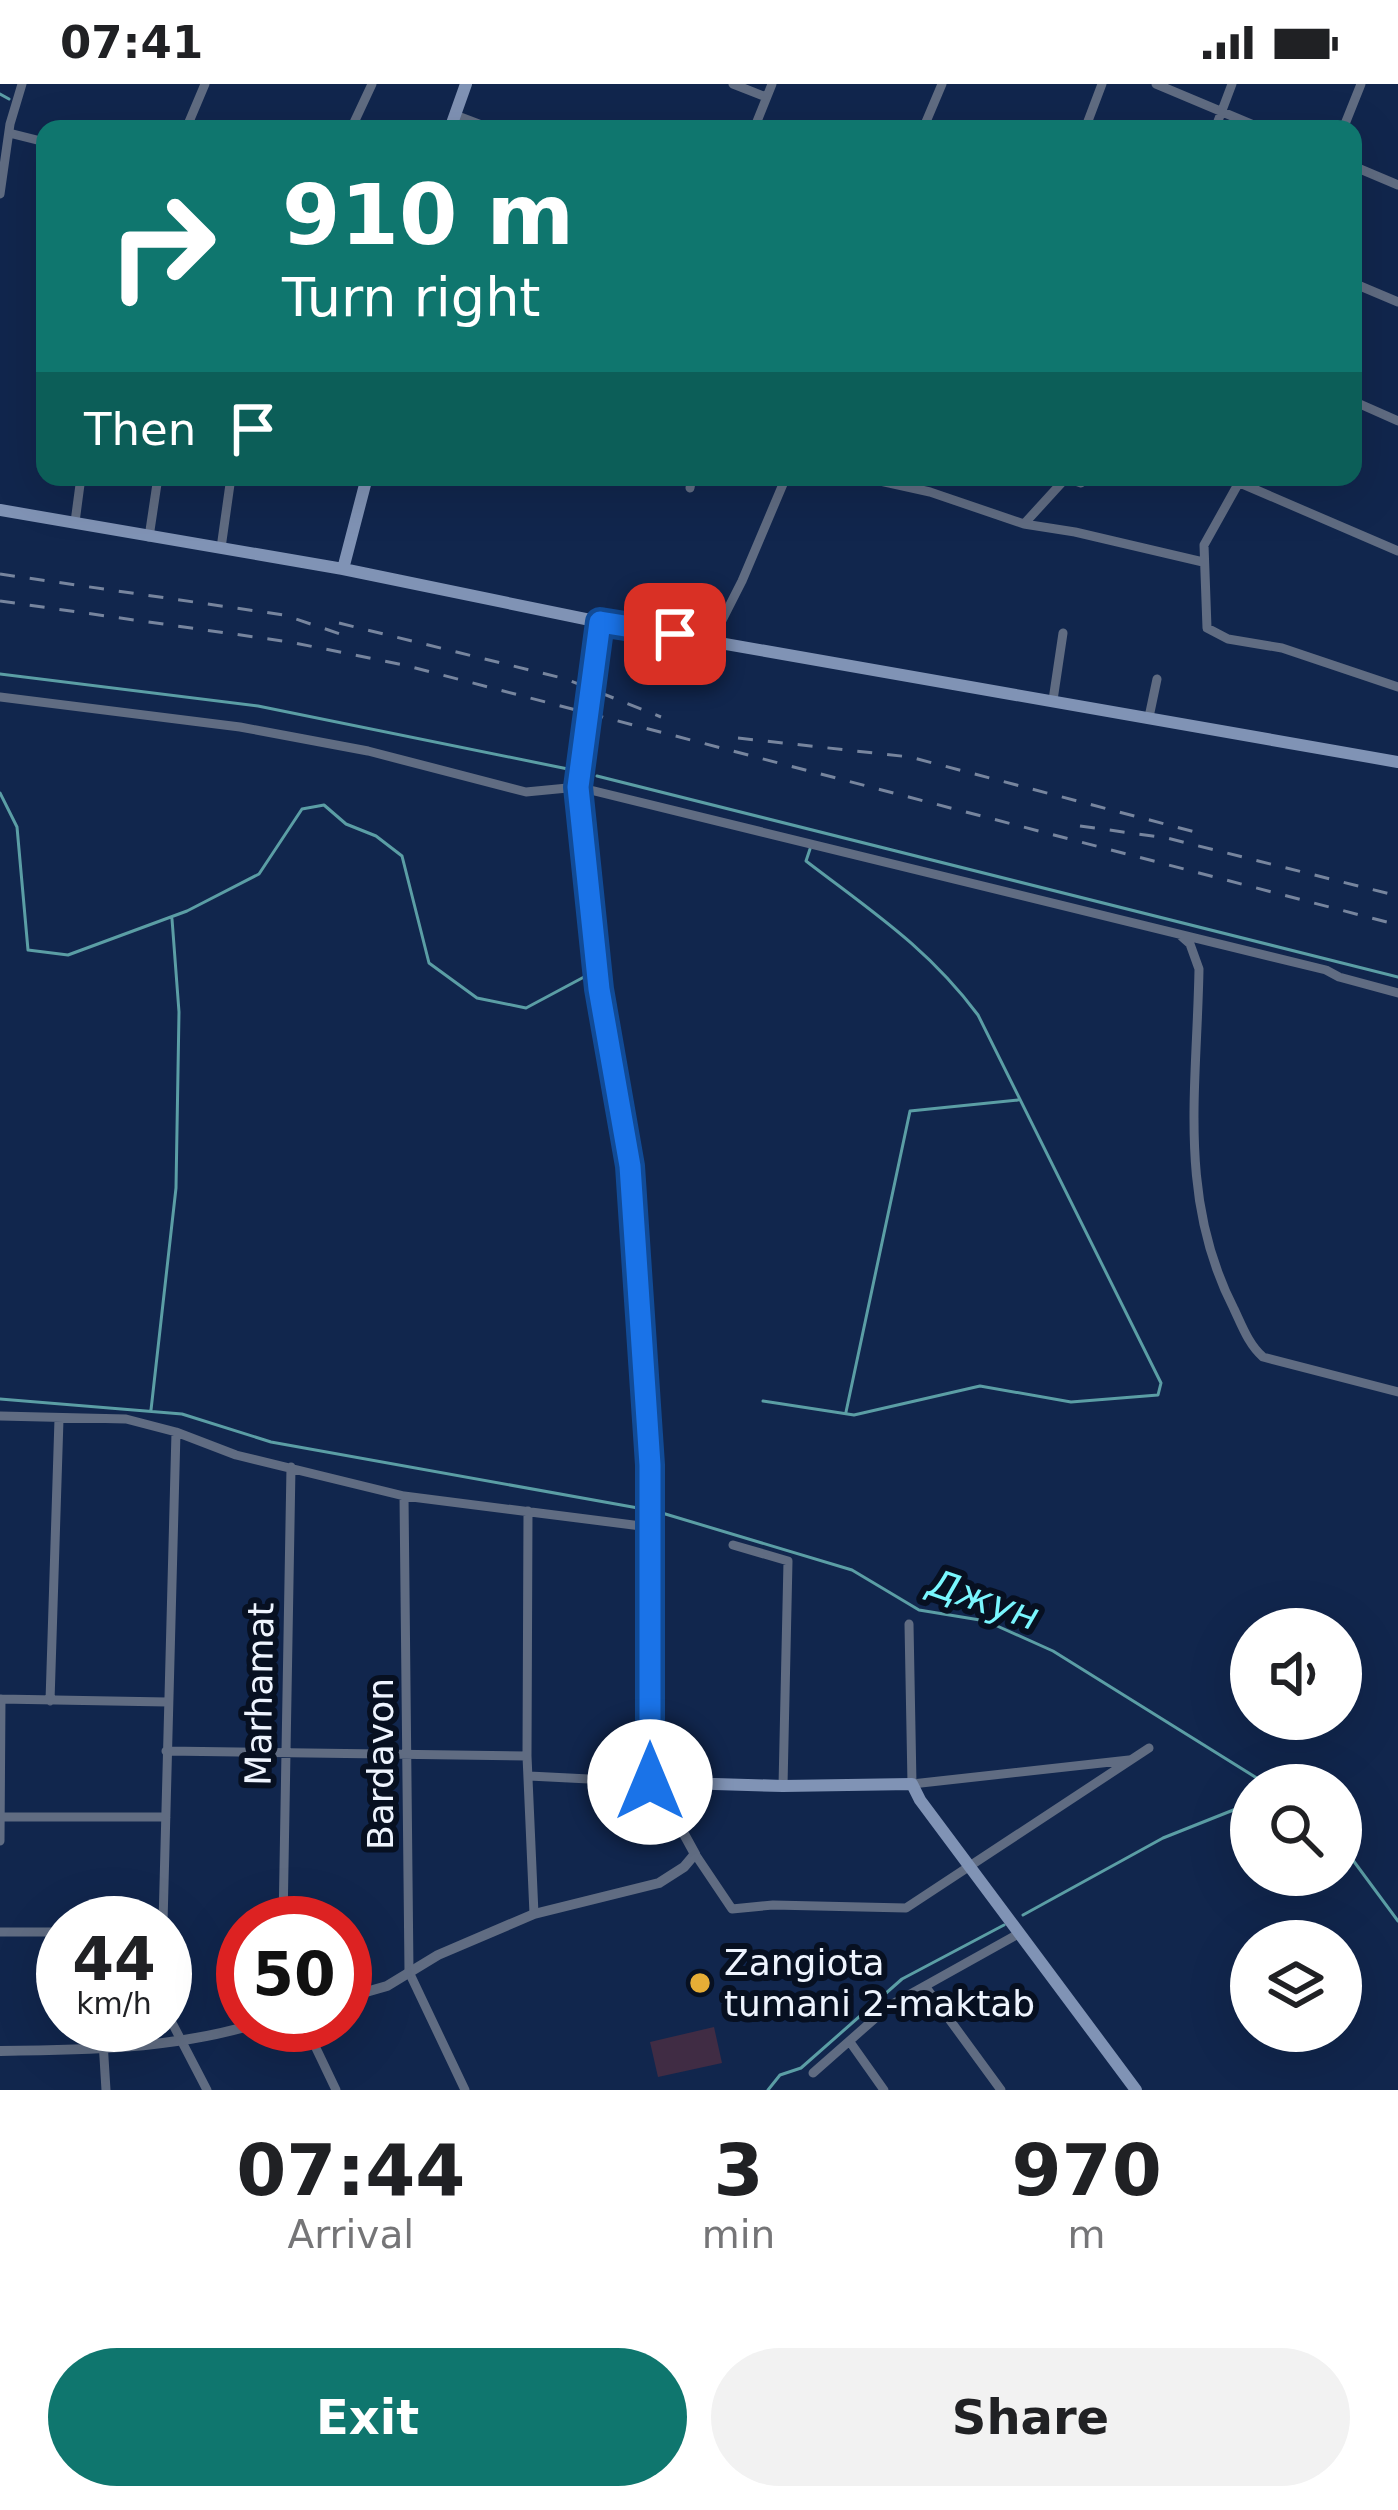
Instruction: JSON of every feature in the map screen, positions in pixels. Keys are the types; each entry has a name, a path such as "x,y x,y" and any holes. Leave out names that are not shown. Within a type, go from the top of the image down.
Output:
{"main road":[{"path":"453,120 466,84"},
{"path":"343,569 365,486"},
{"path":"0,510 343,569 600,622 1398,762"},
{"path":"600,622 578,787 599,989 630,1166 650,1465 650,1782 912,1784 1136,2090"}],"street":[{"path":"0,194 22,84"},
{"path":"190,120 205,84"},
{"path":"355,120 372,84"},
{"path":"734,84 766,97"},
{"path":"757,120 772,84"},
{"path":"927,120 942,84"},
{"path":"1088,120 1102,84"},
{"path":"1156,84 1242,120"},
{"path":"1218,120 1232,84"},
{"path":"1347,120 1361,84"},
{"path":"9,133 36,140"},
{"path":"1362,171 1398,185"},
{"path":"1362,287 1398,302"},
{"path":"1362,405 1398,421"},
{"path":"74,522 80,486"},
{"path":"149,537 157,486"},
{"path":"220,548 230,486"},
{"path":"712,640 781,486"},
{"path":"903,486 1024,524 1203,562"},
{"path":"1024,524 1057,486"},
{"path":"1238,486 1204,545 1207,628 1228,640 1282,648 1398,687"},
{"path":"1254,486 1398,551"},
{"path":"1053,700 1063,633"},
{"path":"1150,717 1157,679"},
{"path":"0,697 240,727 368,751 526,791 578,787 1326,970 1398,993"},
{"path":"1180,934 1190,944 1199,969"},
{"path":"1202,940 1192,1147 1201,1217 1216,1275 1263,1357 1398,1392"},
{"path":"0,1416 126,1419 236,1455 404,1496 649,1527"},
{"path":"50,1700 59,1419"},
{"path":"164,1896 176,1432"},
{"name":"Marhamat","path":"283,1896 290,1466"},
{"name":"Bardavon","path":"404,1496 409,1972 464,2090"},
{"path":"528,1511 526,1756 533,1914"},
{"path":"733,1545 788,1562 783,1786"},
{"path":"909,1624 912,1784 1132,1760"},
{"path":"0,1841 0,1699 167,1702"},
{"path":"530,1776 650,1782 662,1812 684,1834 732,1909 773,1905 906,1908 1149,1748"},
{"path":"166,1751 526,1756"},
{"path":"0,1817 166,1817"},
{"path":"372,1990 437,1954 533,1914 659,1883 684,1867 694,1854"},
{"path":"0,1932 36,1931"},
{"path":"813,2073 889,2006 1020,1933"},
{"path":"925,1986 1001,2090"},
{"path":"850,2042 884,2090"},
{"path":"0,2051 36,2051"},
{"path":"103,2052 106,2090"},
{"path":"189,2052 207,2090"},
{"path":"318,2052 337,2090"}],"shaded area":[{"path":"714,2027 722,2063 658,2077 650,2042"}],"waterway":[{"path":"0,94 9,99"},
{"path":"0,674 258,706 568,769"},
{"path":"597,776 1398,977"},
{"path":"0,793 17,827 28,950 68,955 187,911 259,874 302,809 324,805 346,824 376,836 402,856 429,963 477,998 526,1008 584,977"},
{"path":"763,1401 854,1415 980,1386 1071,1402 1158,1395 1161,1383 978,1015 918,950 806,861 810,849"},
{"path":"151,1410 176,1188 179,1012 172,919"},
{"path":"846,1412 910,1111 1018,1100"},
{"name":"Джун","path":"0,1399 182,1414 271,1442 638,1508"},
{"name":"Джун","path":"662,1513 852,1570 919,1610 986,1621 1053,1651 1234,1764"},
{"path":"1023,1915 1163,1838 1230,1811"},
{"name":"Джун","path":"1362,1872 1398,1921"},
{"path":"768,2090 780,2075 801,2068 902,1979 1004,1925"}],"railway":[{"path":"0,574 284,615 352,638"},
{"path":"0,601 290,642 404,665 1398,925"},
{"path":"339,623 566,679 661,717"},
{"path":"738,738 910,757 1199,833"},
{"path":"1080,826 1167,838 1398,896"}],"place":[{"name":"Zangiota tumani 2-maktab","path":"700,1983"}],"route":[{"path":"650,1782 650,1465 630,1166 599,989 578,787 600,622 675,634"}]}
